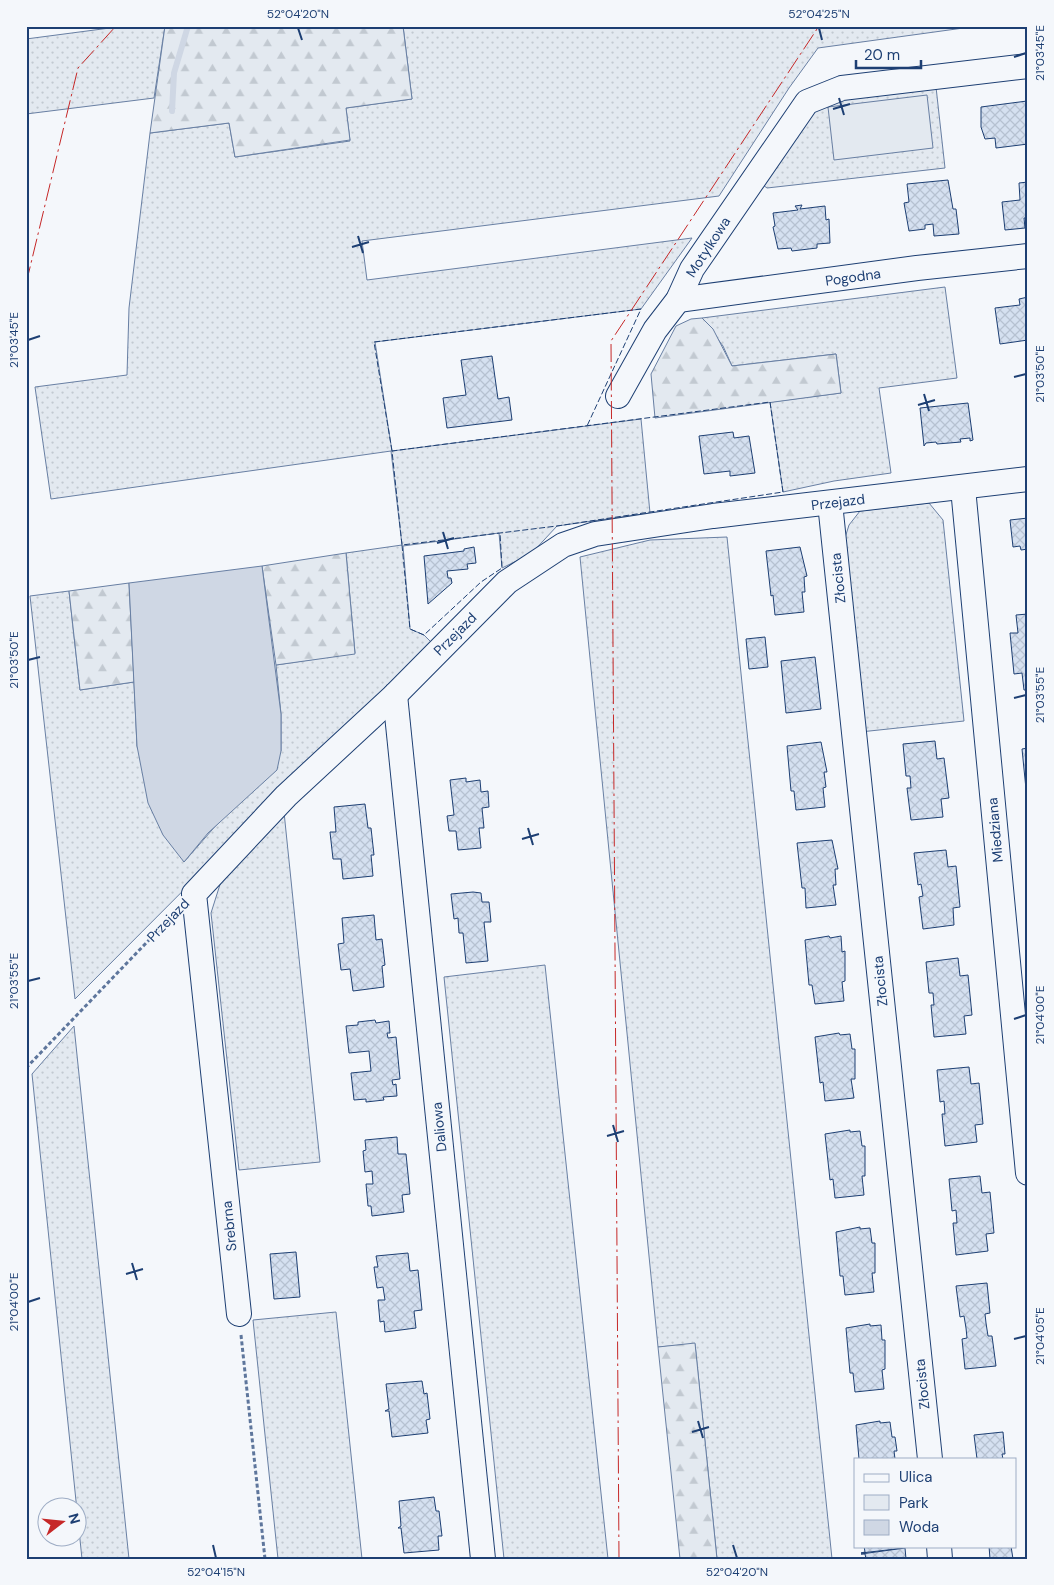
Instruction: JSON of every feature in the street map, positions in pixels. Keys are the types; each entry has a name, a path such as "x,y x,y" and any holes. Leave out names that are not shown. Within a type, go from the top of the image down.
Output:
{"street":[{"name":"Motylkowa","path":"618,396 655,330 678,300 692,269 807,102 842,88 1028,66"},
{"name":"Pogodna","path":"678,300 917,268 1028,256"},
{"name":"Przejazd","path":"194,894 286,796 395,695 507,582 563,545 595,534 713,516 1028,479"},
{"name":"Miedziana","path":"962,488 1028,1173"},
{"name":"Złocista","path":"830,503 930,1458"},
{"name":"Daliowa","path":"395,695 483,1559"},
{"name":"Srebrna","path":"194,894 239,1314"}],"path":[{"name":"Przejazd","path":"26,1068 194,894"},
{"path":"239,1314 265,1559"}],"green space":[{"path":"125,26 165,26 154,98 26,114 26,39"},
{"path":"165,26 403,26 412,99 346,108 350,140 235,157 229,123 150,133"},
{"path":"403,26 978,26 818,48 789,88 719,196 362,241 367,280 692,238 641,309 375,342 392,451 641,419 650,513 557,526 531,554 502,568 499,533 403,546 410,629 424,635 431,642 75,999 30,596 69,591 80,690 134,682 137,746 184,862 281,751 281,714 276,665 355,653 346,553 402,545 391,451 51,499 35,387 127,375 129,308 150,133 229,123 235,157 350,141 346,108 412,99"},
{"path":"936,87 945,168 767,188 759,182 804,121 825,104 848,94"},
{"path":"927,95 933,148 834,160 828,107"},
{"path":"945,287 957,378 879,388 891,473 834,481 783,492 770,402 841,393 836,354 732,366 723,346 702,318"},
{"path":"702,318 713,329 732,366 836,354 841,393 655,418 651,374 676,326 691,319"},
{"path":"929,503 943,520 964,721 860,732 844,541 849,525 860,511"},
{"path":"727,537 832,1559 717,1559 695,1344 658,1347 580,557 650,540"},
{"path":"346,553 355,654 276,665 262,566"},
{"path":"129,583 134,682 80,690 69,591"},
{"path":"284,812 320,1162 239,1170 211,913 223,875"},
{"path":"545,965 608,1559 504,1559 444,977"},
{"path":"74,1026 129,1559 82,1559 81,1548 88,1548 88,1498 76,1498 32,1074"},
{"path":"336,1312 362,1559 278,1559 253,1320"},
{"path":"695,1343 717,1559 680,1559 658,1347"}],"water":[{"path":"262,566 281,714 281,751 277,770 208,833 184,862 163,835 148,803 137,746 129,583"}],"building":[{"path":"1027,101 1028,144 996,148 995,138 985,139 981,127 981,107"},
{"path":"948,180 953,209 956,209 959,234 934,236 933,224 925,225 925,229 909,231 904,203 909,202 907,184"},
{"path":"1028,182 1028,218 1024,218 1025,228 1005,230 1002,202 1020,200 1019,183"},
{"path":"802,205 800,209 825,206 826,220 829,219 830,243 817,244 817,248 792,251 791,248 778,249 773,227 775,226 773,213 798,210 795,206"},
{"path":"1028,297 1028,340 1000,344 995,308 1020,305 1019,299"},
{"path":"492,356 498,399 509,397 512,420 447,428 443,398 466,395 461,360"},
{"path":"968,403 973,440 970,441 970,438 960,439 961,442 926,443 924,446 920,408"},
{"path":"733,432 734,438 749,436 755,473 730,476 730,471 704,474 699,436"},
{"path":"1028,518 1028,549 1021,550 1020,546 1013,547 1010,520"},
{"path":"474,547 476,563 467,564 468,569 447,571 448,578 451,578 452,583 428,604 424,556 464,551 464,549"},
{"path":"800,547 807,576 804,577 805,592 802,592 804,612 775,615 766,551"},
{"path":"1028,614 1028,690 1024,690 1022,673 1014,674 1010,633 1018,633 1016,615"},
{"path":"765,637 768,667 749,669 746,639"},
{"path":"815,657 821,709 786,713 781,661"},
{"path":"935,741 937,759 944,758 949,798 941,799 943,817 911,820 907,788 911,788 910,776 906,776 903,744"},
{"path":"821,742 827,772 824,772 826,787 823,788 825,807 796,810 794,791 791,791 787,746"},
{"path":"1028,748 1028,789 1026,789 1022,749"},
{"path":"466,778 466,782 480,780 481,792 488,791 489,807 482,808 484,828 479,828 481,848 458,850 456,831 449,831 447,816 454,815 450,780"},
{"path":"365,804 368,828 371,828 374,855 371,855 373,876 343,879 341,859 333,859 330,832 336,832 334,807"},
{"path":"832,840 838,869 835,869 836,885 833,885 836,905 806,908 805,888 802,888 797,843"},
{"path":"946,850 948,867 956,866 960,907 953,908 954,925 923,929 919,897 923,896 921,884 918,885 914,853"},
{"path":"481,893 482,902 489,902 491,922 484,922 488,961 466,963 463,933 459,933 458,918 454,919 451,894"},
{"path":"374,915 376,940 382,939 385,965 382,966 384,987 353,991 350,969 341,970 338,944 344,943 342,918"},
{"path":"829,936 830,938 841,936 842,952 845,951 845,981 842,982 844,1001 815,1004 812,985 809,985 805,940"},
{"path":"958,958 960,976 968,975 972,1015 964,1016 966,1034 934,1037 931,1005 934,1005 933,993 929,993 926,962"},
{"path":"375,1020 376,1023 389,1021 390,1033 387,1033 388,1038 396,1037 400,1079 392,1080 393,1085 396,1084 397,1096 383,1097 384,1100 366,1102 366,1099 354,1100 351,1073 371,1071 369,1051 349,1053 346,1026"},
{"path":"839,1033 840,1035 850,1034 852,1049 855,1049 855,1079 851,1079 854,1098 825,1101 823,1082 820,1083 815,1037"},
{"path":"969,1067 971,1084 979,1083 983,1124 975,1125 977,1142 945,1146 942,1114 945,1114 944,1101 940,1102 937,1070"},
{"path":"850,1130 850,1132 860,1131 862,1146 865,1146 865,1176 862,1176 864,1195 835,1198 833,1179 830,1180 825,1134"},
{"path":"397,1137 398,1154 406,1154 410,1194 402,1195 404,1212 372,1216 371,1206 368,1206 366,1184 373,1184 372,1171 365,1172 363,1151 366,1150 365,1140"},
{"path":"980,1176 982,1193 990,1192 994,1233 986,1234 988,1251 956,1255 953,1223 957,1223 956,1210 952,1211 949,1179"},
{"path":"860,1227 860,1229 870,1228 872,1243 875,1243 875,1273 872,1273 874,1292 845,1295 843,1276 840,1276 836,1232"},
{"path":"296,1252 300,1297 274,1299 270,1254"},
{"path":"408,1253 410,1271 418,1270 422,1310 414,1311 416,1328 385,1332 384,1321 380,1322 378,1300 385,1300 383,1287 377,1288 374,1267 378,1267 376,1256"},
{"path":"987,1283 990,1313 985,1314 988,1336 992,1336 996,1366 965,1369 962,1339 967,1338 966,1328 964,1316 960,1317 956,1286"},
{"path":"870,1324 870,1326 881,1325 882,1340 885,1340 885,1369 882,1370 884,1389 855,1392 853,1373 850,1373 846,1328"},
{"path":"422,1381 424,1394 427,1393 430,1419 426,1420 428,1433 392,1437 389,1411 385,1411 389,1409 386,1384"},
{"path":"880,1421 880,1423 890,1422 892,1437 895,1437 897,1451 894,1451 895,1458 859,1458 856,1425"},
{"path":"1003,1432 1005,1454 1002,1454 1003,1458 977,1458 974,1435"},
{"path":"434,1497 436,1511 439,1511 442,1536 438,1536 439,1550 404,1553 401,1528 398,1528 401,1526 399,1501"},
{"path":"864,1548 905,1548 861,1553 865,1552"},
{"path":"905,1548 906,1559 866,1559 865,1554 861,1554"},
{"path":"989,1548 1011,1548 1013,1559 990,1559"}],"waterway":[{"path":"172,111 174,73 188,26"}],"fence":[{"path":"392,451 374,342 641,309 587,426"},
{"path":"770,402 783,492 557,526 402,545 392,451 770,402"},
{"path":"402,545 410,629 424,635 481,582 502,568 500,533"}],"power":[{"path":"26,284 78,68 116,26"},
{"path":"619,1559 611,341 819,26"}]}
